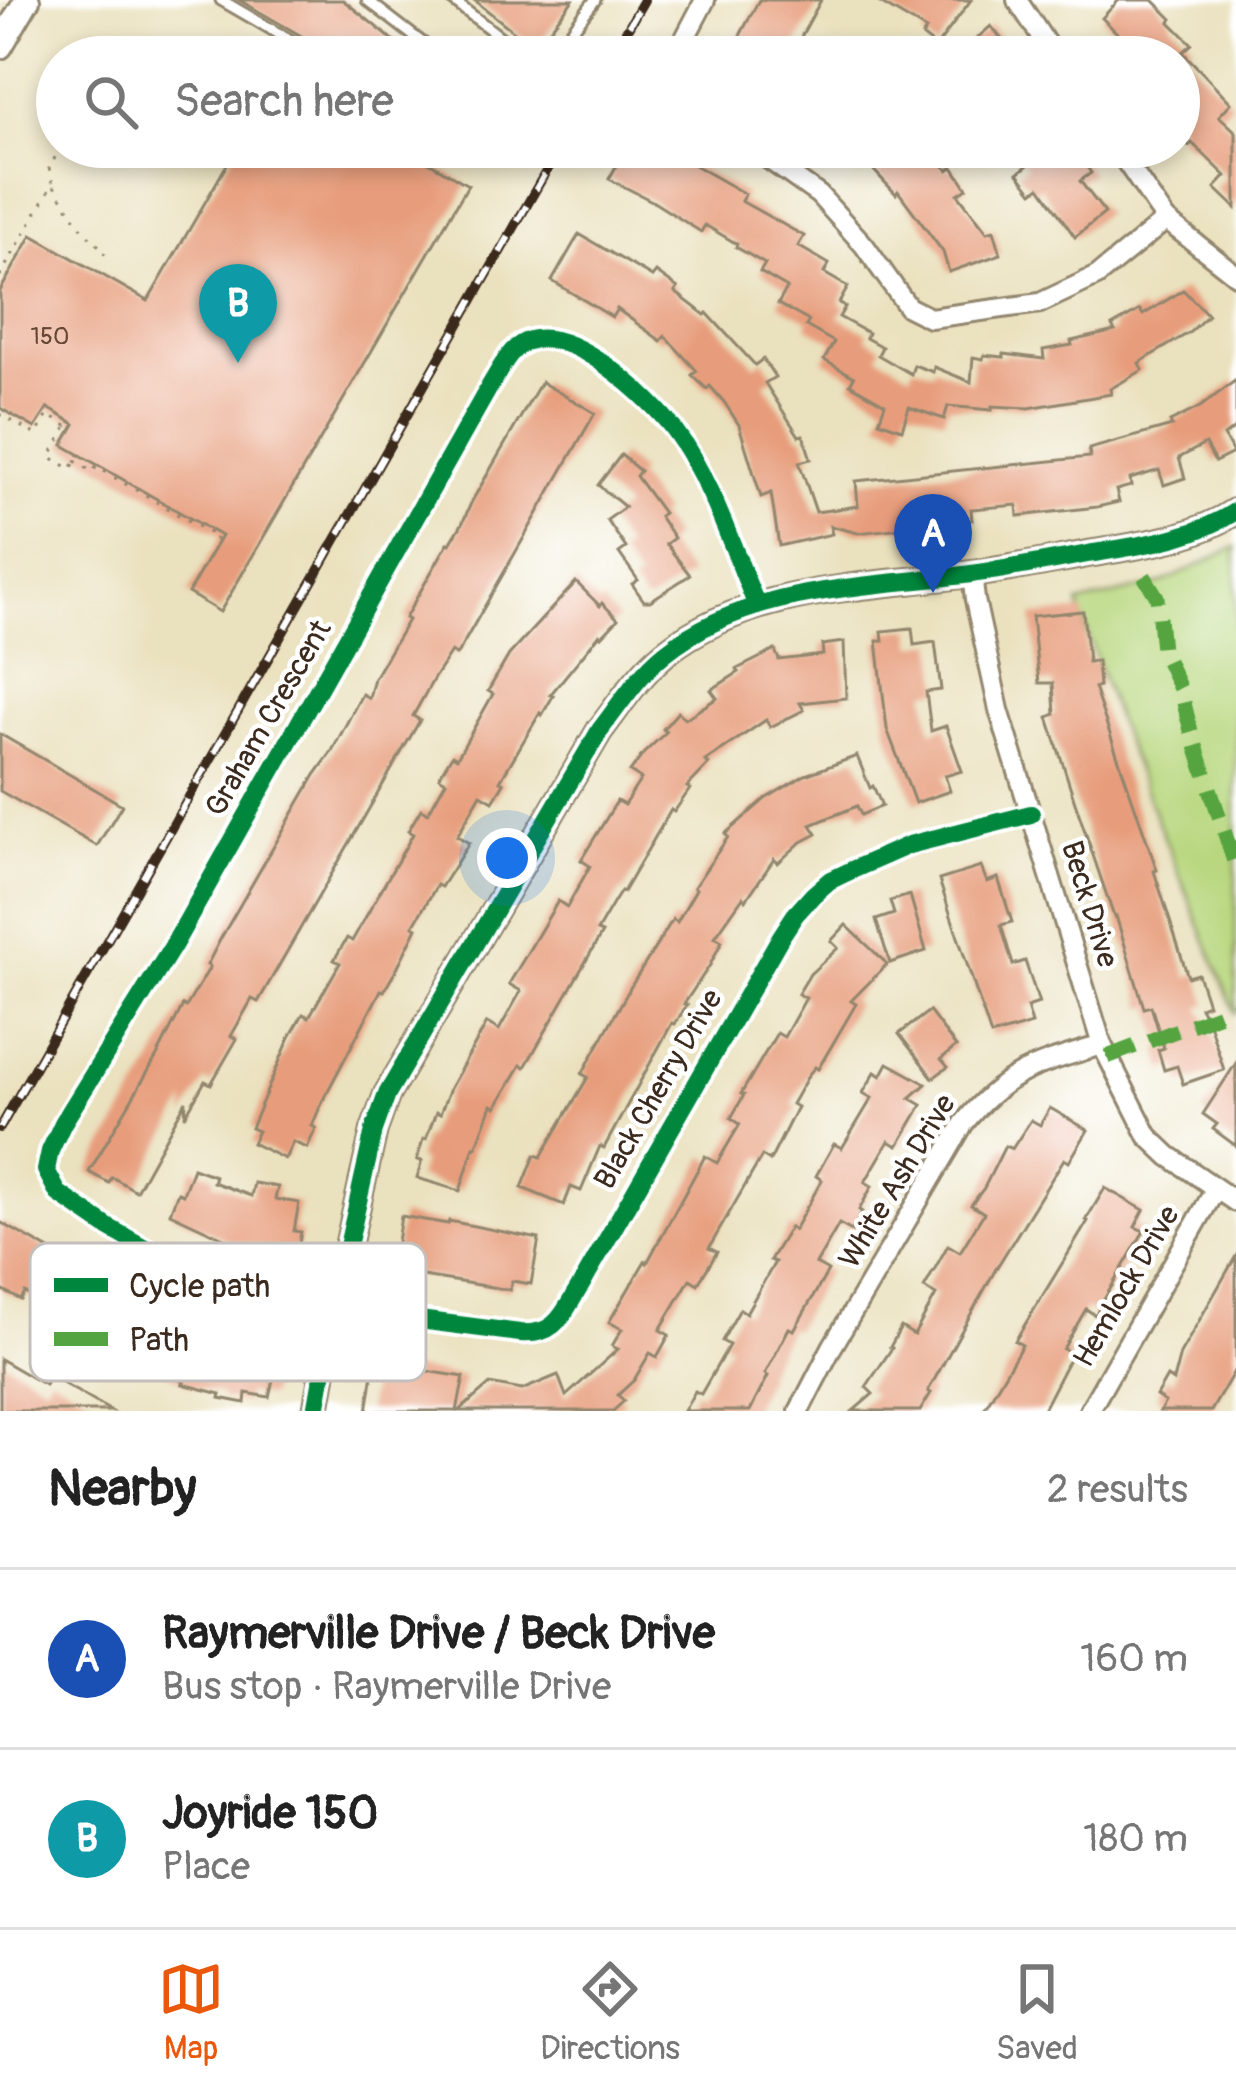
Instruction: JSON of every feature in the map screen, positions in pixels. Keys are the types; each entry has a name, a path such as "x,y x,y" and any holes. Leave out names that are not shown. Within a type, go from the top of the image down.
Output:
{"street":[{"path":"0,46 27,0"},
{"path":"686,36 705,0"},
{"path":"1017,0 1041,36"},
{"path":"781,168 819,195 864,245 908,307 930,318 1040,303 1097,276 1166,220"},
{"path":"1130,168 1166,220 1236,275"},
{"name":"Graham Crescent","path":"136,1243 58,1193 46,1170 50,1151 173,946 508,356 524,342 549,337 587,353 642,393 677,433 757,607"},
{"path":"349,1243 374,1130 388,1094 600,730 663,655 686,639 757,607 847,586 973,574 1179,538 1236,511"},
{"name":"Beck Drive","path":"973,574 999,710 1102,1045 1148,1136 1236,1202"},
{"name":"Black Cherry Drive","path":"426,1321 520,1334 547,1331 559,1321 780,938 804,905 829,881 909,845 1030,814"},
{"name":"White Ash Drive","path":"799,1411 964,1123 986,1096 1032,1068 1102,1045"},
{"name":"Hemlock Drive","path":"1089,1411 1215,1190"},
{"path":"316,1411 321,1381"}],"lane":[{"path":"220,0 283,36"},
{"path":"367,0 414,36"},
{"path":"452,0 499,36"},
{"path":"568,36 595,0"}],"path":[{"path":"50,168 53,184 84,231 105,252 99,262"},
{"path":"0,276 53,184"},
{"path":"0,414 36,435 47,415 69,424 50,458 71,469 79,454"},
{"path":"75,461 93,472 96,466 217,536 213,543"}],"green space":[{"path":"1236,547 1236,1015 1117,721 1078,604 1162,583"}],"building":[{"path":"239,0 343,0 388,36 302,36"},
{"path":"474,0 573,0 544,36 520,36"},
{"path":"759,0 821,0 801,36 740,36"},
{"path":"875,0 971,0 944,36 922,36 926,30"},
{"path":"1119,0 1153,0 1184,36 1120,36 1102,18"},
{"path":"991,26 999,36 980,36"},
{"path":"1200,70 1231,103 1219,116 1236,132 1236,208 1215,188 1226,176 1200,151"},
{"path":"225,168 439,168 468,185 220,612 188,593 221,536 63,445 75,424 48,408 35,428 0,408 0,291 32,235 148,301"},
{"path":"615,168 700,168 745,194 741,201 804,236 798,246 829,264 824,273 848,287 839,303 845,307 839,317 868,333 866,338 882,347 878,355 911,374 914,365 933,372 934,367 971,382 973,357 1004,354 1044,359 1043,350 1115,331 1112,326 1140,310 1143,315 1183,290 1208,315 1190,332 1139,363 1143,370 1110,389 1111,394 1029,408 948,406 944,419 909,407 902,429 879,421 885,404 850,384 854,377 824,360 834,342 778,304 787,288 760,272 765,264 705,225 701,232 609,179"},
{"path":"872,168 954,168 967,188 958,194 987,232 994,230 1001,254 949,272 943,252 898,191 896,194"},
{"path":"1024,168 1088,168 1091,173 1080,181 1105,213 1075,237 1040,187 1033,192 1018,173"},
{"path":"579,234 652,277 656,272 678,288 675,292 707,313 755,365 763,359 775,377 765,383 799,436 803,435 811,459 799,462 816,512 858,506 856,481 1090,457 1089,449 1172,426 1170,422 1236,380 1236,427 1224,436 1233,453 1215,462 1205,444 1179,458 1185,478 1164,485 1159,470 1130,479 1131,486 1116,490 1119,502 1097,507 1018,516 1017,505 971,509 972,520 858,533 830,526 832,534 779,546 771,493 761,497 739,425 724,402 692,375 697,371 665,336 661,341 617,309 612,317 552,281"},
{"path":"541,382 595,413 458,653 451,652 434,678 413,716 420,720 258,1002 252,999 231,1036 237,1039 211,1084 205,1081 185,1116 186,1101 136,1191 112,1177 109,1183 89,1172 362,694 369,698 374,678 405,618"},
{"path":"621,455 640,471 636,476 663,513 659,516 674,538 666,544 690,575 650,601 644,601 632,584 638,580 619,553 626,548 607,520 625,507 598,485"},
{"path":"576,582 618,619 550,695 493,801 481,794 457,836 469,843 413,926 417,928 395,972 322,1102 307,1148 293,1142 285,1159 252,1143 258,1131 251,1128 290,1037 303,1014 309,1017 340,963 334,960 347,938 352,941 413,834 408,831 421,809 428,813 446,781 439,777 452,755 457,758 493,694 488,691 509,655"},
{"path":"1083,611 1088,662 1097,661 1099,687 1094,688 1157,870 1188,977 1198,974 1208,1004 1200,1007 1224,1070 1183,1084 1177,1066 1164,1070 1158,1050 1164,1048 1151,1006 1144,1008 1075,802 1048,717 1055,714 1053,683 1039,683 1032,616"},
{"path":"912,628 914,645 935,642 941,690 926,692 931,731 946,726 962,771 945,776 950,791 915,803 887,729 877,641 883,641 882,631"},
{"path":"844,642 846,698 800,703 804,710 770,727 766,720 705,761 709,764 671,810 614,902 597,931 602,933 525,1067 521,1065 496,1107 492,1105 460,1191 417,1178 423,1139 436,1112 440,1114 487,1023 499,1030 521,991 509,984 558,901 567,907 590,866 581,860 617,801 624,805 641,779 630,772 643,754 678,712 685,719 717,698 711,690 737,669 775,650 779,660 823,655 822,645"},
{"path":"0,734 122,805 97,846 0,791"},
{"path":"857,756 882,806 861,815 857,806 811,825 817,834 778,863 774,859 746,900 743,897 715,937 722,941 710,965 672,1023 604,1148 600,1146 581,1191 571,1187 564,1205 522,1188 535,1155 541,1157 588,1077 582,1074 630,988 673,919 677,922 728,837 725,834 765,799 805,775"},
{"path":"981,867 987,882 998,878 1012,922 1001,925 1013,965 1025,961 1039,1003 1027,1007 1032,1024 991,1036 939,880"},
{"path":"910,895 926,951 890,963 876,920 894,914 890,901"},
{"path":"846,925 887,964 851,1001 856,1004 792,1104 797,1107 770,1161 762,1156 709,1248 717,1252 698,1284 690,1279 660,1330 669,1335 657,1357 650,1353 634,1380 618,1395 624,1401 613,1411 459,1411 490,1384 522,1390 558,1375 566,1396 618,1349 612,1346 622,1329 609,1322 705,1156 717,1163 740,1124 731,1118 741,1094 777,1033 784,1037 806,998 798,994 810,974 838,948 831,941"},
{"path":"929,1011 956,1047 941,1059 948,1067 933,1078 899,1034"},
{"path":"888,1063 926,1084 910,1098 922,1105 898,1146 889,1141 865,1182 872,1186 852,1231 839,1224 816,1264 828,1271 794,1330 789,1328 750,1411 684,1411 695,1391 701,1394 729,1345 722,1341 740,1309 746,1313 775,1262 770,1260 790,1227 794,1230 822,1180 816,1176 834,1144 842,1148 872,1098 863,1093 875,1072 881,1076"},
{"path":"1236,1063 1236,1146 1213,1129 1217,1124 1203,1114"},
{"path":"1050,1108 1088,1130 1069,1162 1064,1159 997,1267 920,1411 853,1411 873,1394 866,1387 901,1327 914,1335 936,1295 924,1288 948,1245 960,1252 984,1213 971,1205 1005,1146 1012,1149 1031,1120 1040,1125"},
{"path":"193,1168 215,1176 213,1182 251,1196 254,1183 278,1187 275,1199 299,1203 294,1231 301,1232 299,1243 230,1241 170,1213 178,1192 183,1194"},
{"path":"1105,1188 1144,1210 1135,1227 1144,1231 1095,1315 1086,1309 1063,1349 1072,1353 1042,1411 983,1411 1022,1345 1015,1341"},
{"path":"401,1216 539,1239 531,1284 512,1281 510,1290 426,1277 426,1243 397,1243"},
{"path":"0,1222 37,1243 30,1243 30,1296 25,1293 21,1300 0,1289"},
{"path":"1236,1256 1236,1368 1211,1411 1160,1411 1165,1402 1156,1396 1167,1377 1173,1381 1180,1354"},
{"path":"0,1359 30,1376 30,1381 45,1385 59,1381 111,1411 0,1411"},
{"path":"426,1371 464,1377 457,1411 367,1411 372,1381 426,1381"},
{"path":"273,1381 269,1397 246,1393 245,1403 184,1382"}],"railway":[{"path":"623,36 644,0"},
{"path":"0,1128 548,168"}],"marked path":[{"path":"1144,576 1157,597 1162,650 1181,691 1236,867"},
{"path":"1107,1057 1236,1008"}],"cycle path":[{"path":"136,1243 58,1193 46,1170 50,1151 173,946 491,384 519,345 543,339 586,353 629,383 664,417 699,471 757,606"},
{"path":"349,1243 374,1130 387,1094 600,730 665,653 698,631 772,602 1146,544 1201,529 1236,511"},
{"path":"426,1321 520,1333 551,1326 569,1304 780,938 813,895 829,881 909,845 1031,814"},
{"path":"316,1411 321,1381"}],"place":[{"name":"Joyride 150","path":"238,363"},
{"name":"Raymerville Drive / Beck Drive","path":"933,593"}]}
